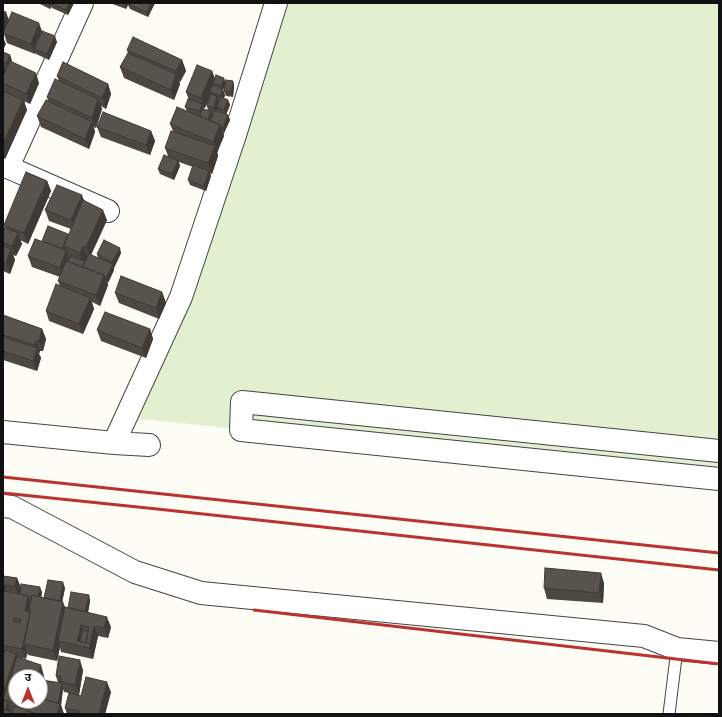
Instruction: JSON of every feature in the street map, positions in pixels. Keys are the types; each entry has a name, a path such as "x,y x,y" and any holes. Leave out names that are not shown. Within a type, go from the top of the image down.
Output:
{"street":[{"path":"82,3 6,166 108,211"},
{"path":"114,443 181,297 235,135 276,3"},
{"path":"719,451 242,402 240,430 719,479"},
{"path":"3,432 149,445"},
{"path":"3,506 12,507 135,572 201,593 644,636 677,649 719,653"}],"lane":[{"path":"669,714 677,649"}],"green space":[{"path":"274,3 719,3 719,478 130,419"}],"building":[{"path":"51,3 69,3 66,10"},
{"path":"128,3 151,3 147,12"},
{"path":"3,11 6,12 3,18"},
{"path":"12,12 39,23 31,44 3,33"},
{"path":"42,31 55,36 47,54 34,49"},
{"path":"133,37 182,60 176,71 127,50"},
{"path":"3,52 10,55 6,64 3,62"},
{"path":"128,53 176,74 171,90 120,67"},
{"path":"10,61 36,73 26,94 3,83 3,76"},
{"path":"63,62 108,84 102,98 57,76"},
{"path":"197,65 212,71 201,98 186,92"},
{"path":"216,75 224,78 221,86 213,83"},
{"path":"55,79 98,99 92,118 47,97"},
{"path":"226,80 233,81 231,92 224,91"},
{"path":"212,85 223,89 221,96 210,92"},
{"path":"3,91 23,100 3,144"},
{"path":"210,94 217,96 214,108 207,106"},
{"path":"221,97 228,100 224,110 217,107"},
{"path":"188,99 202,104 200,111 185,107"},
{"path":"46,100 92,122 85,139 37,116"},
{"path":"177,107 220,125 213,142 170,124"},
{"path":"202,109 211,111 208,120 200,116"},
{"path":"215,110 228,115 223,128 220,125 210,121"},
{"path":"103,112 151,131 146,145 97,127"},
{"path":"171,131 215,146 208,163 165,148"},
{"path":"164,155 178,161 172,174 158,169"},
{"path":"193,165 209,171 204,186 188,180"},
{"path":"26,172 47,181 24,233 4,225"},
{"path":"57,185 82,195 71,220 45,210"},
{"path":"83,200 103,210 86,247 83,246 80,253 64,246"},
{"path":"48,226 68,234 62,249 42,241"},
{"path":"3,227 18,233 12,246 3,243"},
{"path":"35,239 66,250 60,268 28,256"},
{"path":"104,240 120,248 112,262 97,254"},
{"path":"3,246 11,249 6,263 3,262"},
{"path":"89,254 113,264 106,278 104,275 83,267"},
{"path":"70,256 85,261 82,267 68,261"},
{"path":"66,261 104,275 96,295 58,281"},
{"path":"121,276 162,292 156,308 115,293"},
{"path":"56,284 90,298 79,324 46,311"},
{"path":"105,312 150,329 142,348 97,330"},
{"path":"3,315 42,329 39,341 36,341 35,345 3,335"},
{"path":"3,337 37,348 33,361 3,351"},
{"path":"545,568 601,573 599,593 544,588"},
{"path":"3,576 17,578 15,586 4,585 3,593"},
{"path":"48,580 63,582 60,601 44,598"},
{"path":"21,584 40,587 38,597 32,595 30,599 28,596 20,594"},
{"path":"4,591 28,596 25,611 30,612 22,649 3,645","holes":["14,618 21,619 20,623 13,621"]},
{"path":"71,592 89,595 85,612 68,608"},
{"path":"32,595 63,602 53,650 24,644 31,609 29,609"},
{"path":"65,607 107,617 104,628 94,626 89,648 58,641","holes":["81,625 89,627 86,643 77,641"]},
{"path":"83,630 88,631 86,643 80,641"},
{"path":"5,650 16,654 11,669 8,669 8,679 3,694 3,657"},
{"path":"59,656 80,660 75,685 61,682 61,677 56,676"},
{"path":"17,657 41,665 39,669 13,669"},
{"path":"86,677 107,682 99,714 79,714 79,711 65,708 69,693 81,696"},
{"path":"48,681 62,683 58,703 48,700"},
{"path":"8,682 8,701 3,699"},
{"path":"3,700 8,702 5,710 12,714 3,714"},
{"path":"48,700 60,704 57,714 37,714 27,711 28,709 48,709"},
{"path":"13,709 23,709 37,714 12,714"}],"railway":[{"path":"3,477 719,553"},
{"path":"3,493 719,570"},
{"path":"254,610 719,664"}]}
